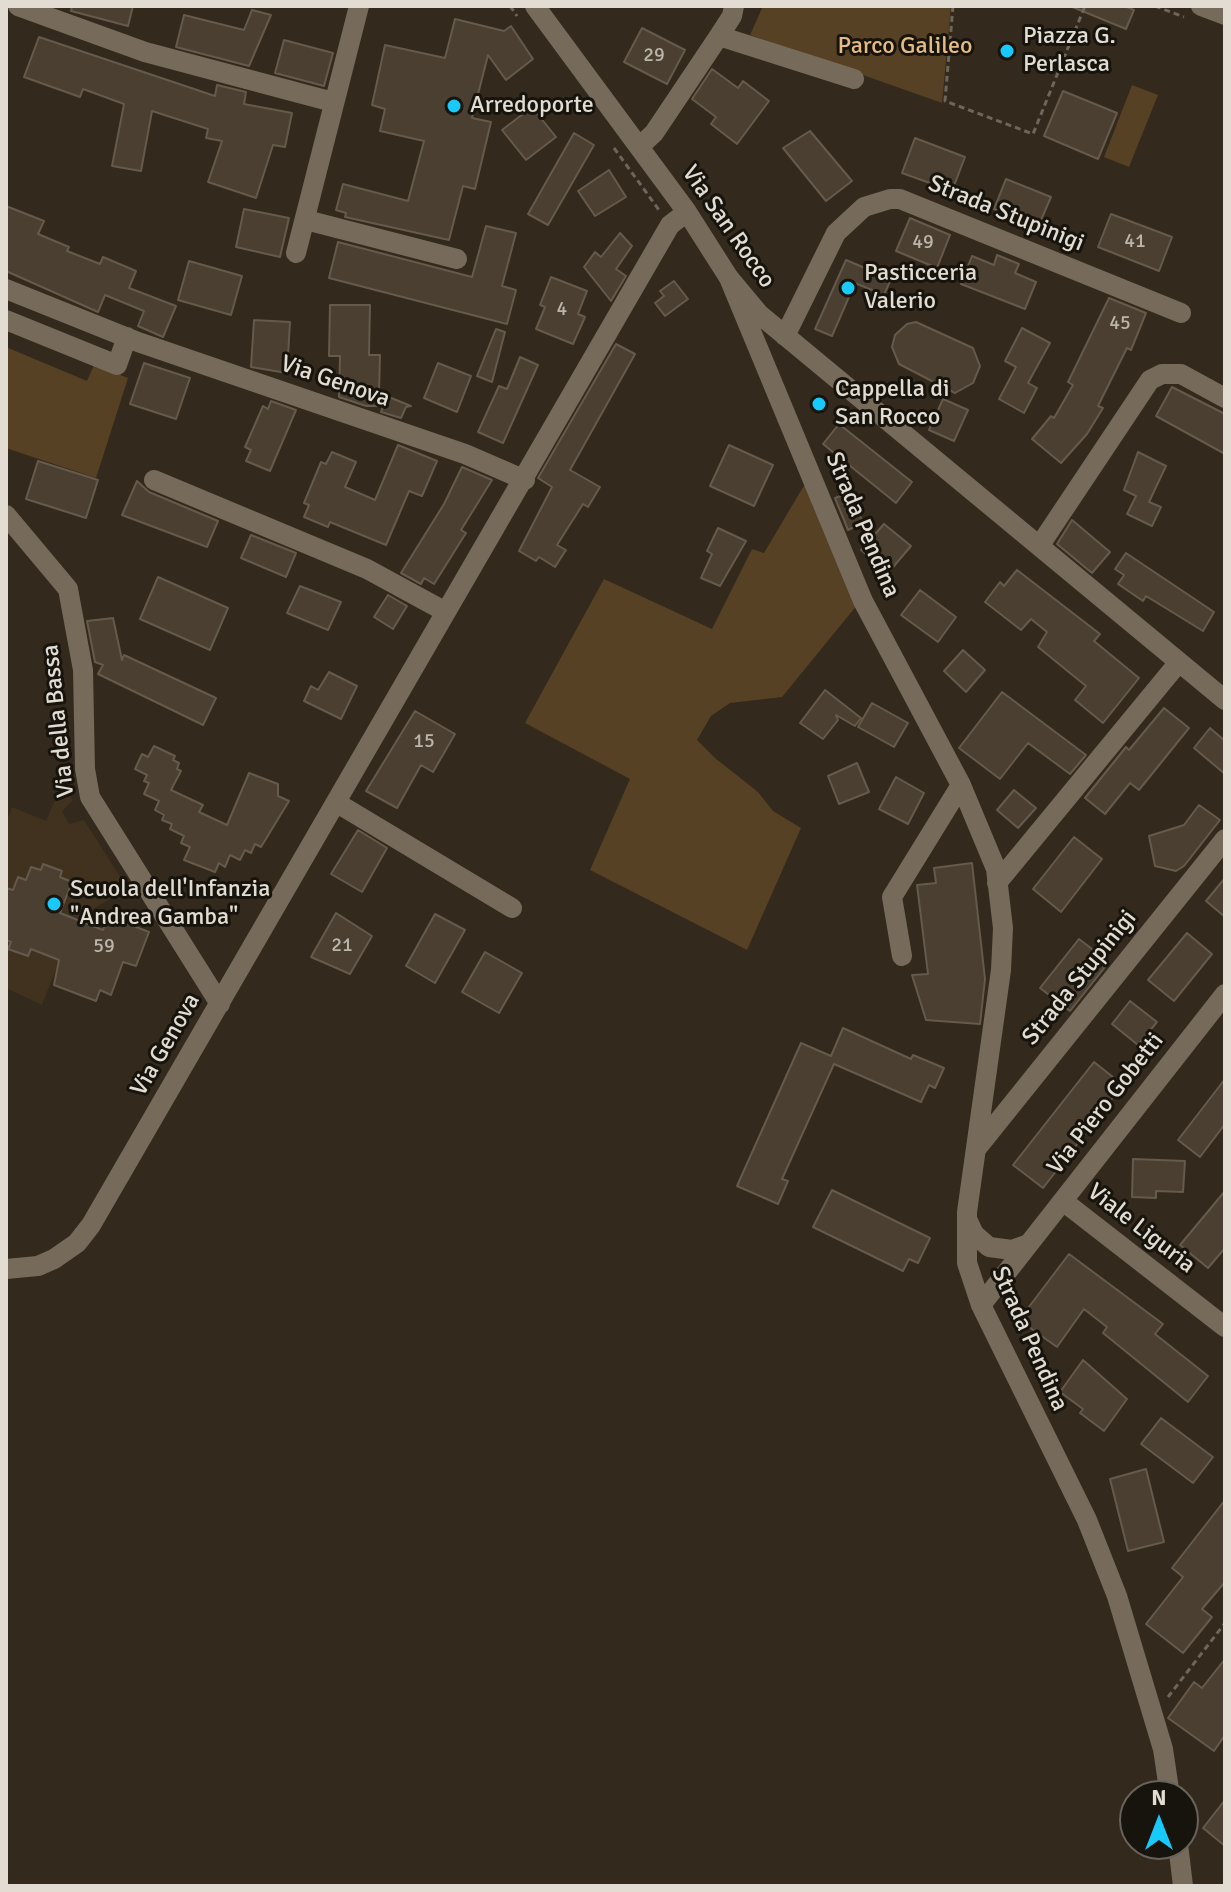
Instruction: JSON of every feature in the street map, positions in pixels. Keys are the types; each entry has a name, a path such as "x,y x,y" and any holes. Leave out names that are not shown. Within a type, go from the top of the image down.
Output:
{"street":[{"path":"18,6 145,52 333,102"},
{"path":"296,253 359,6"},
{"name":"Via San Rocco","path":"535,6 687,212 729,278 759,314 1040,545"},
{"path":"639,147 654,133 732,16 734,6"},
{"path":"1201,6 1225,15"},
{"path":"719,36 854,79"},
{"name":"Strada Stupinigi","path":"785,336 836,233 864,207 890,199 900,199 1181,313"},
{"name":"Via Genova","path":"6,1269 38,1266 54,1259 77,1243 91,1225 670,225 687,212"},
{"path":"306,220 457,259"},
{"name":"Strada Pendina","path":"729,278 863,601 987,840 1003,928 1001,970 966,1217 967,1263 981,1305 1087,1520 1117,1596 1153,1716 1167,1780"},
{"name":"Via Genova","path":"6,289 127,337 465,454 525,480"},
{"path":"6,320 117,365 127,337"},
{"path":"1225,398 1181,374 1162,374 1150,380 1040,545 1225,700"},
{"path":"154,480 367,569 446,612"},
{"name":"Via della Bassa","path":"6,515 68,589 83,670 85,769 90,797 220,1004"},
{"path":"997,883 1179,662"},
{"path":"902,956 892,897 961,785"},
{"path":"337,803 512,908"},
{"name":"Strada Stupinigi","path":"975,1149 1225,839"},
{"name":"Via Piero Gobetti","path":"981,1305 1225,994"},
{"name":"Viale Liguria","path":"1063,1201 1225,1327"},
{"path":"966,1217 974,1234 989,1247 1012,1250 1026,1245"},
{"path":"1180,1860 1183,1886"},
{"path":"1185,1860 1199,1886"}],"path":[{"path":"953,6 945,101 1033,134 1085,6"},
{"path":"1153,1716 1225,1623"}],"shaded area":[{"name":"Scuola dell'Infanzia \"Andrea Gamba\"","path":"62,784 73,800 62,811 69,824 84,820 128,889 75,919 42,1005 6,988 6,823 12,807 46,821"}],"green space":[{"name":"Parco Galileo","path":"763,6 951,6 942,103 750,35"},
{"path":"1132,85 1158,95 1129,167 1104,157"},
{"path":"6,347 87,381 94,365 128,378 96,478 6,448"},
{"path":"809,477 858,604 782,697 730,703 711,716 697,740 758,792 773,811 801,828 747,950 590,870 630,779 525,723 604,579 712,629 752,549 764,553"}],"building":[{"path":"72,6 133,6 128,26 71,11"},
{"path":"1070,6 1124,6 1134,10 1126,29"},
{"path":"252,10 271,15 249,66 176,47 184,15 244,30"},
{"path":"455,19 504,31 511,26 533,59 506,80 488,55 472,118 491,122 475,189 463,186 449,240 345,217 346,213 336,210 343,184 408,201 424,141 380,131 385,109 372,105 385,45 445,58"},
{"path":"642,28 685,50 667,84 624,62"},
{"path":"39,37 215,96 217,85 246,92 244,104 292,113 285,147 273,145 256,198 208,182 222,141 206,138 208,129 152,111 141,171 112,166 124,104 83,89 80,97 24,77"},
{"path":"284,40 333,53 324,86 275,73"},
{"path":"712,69 738,88 743,81 769,101 737,144 711,124 716,117 692,99"},
{"path":"1063,91 1117,113 1098,159 1044,136"},
{"path":"532,107 556,137 526,160 502,130"},
{"path":"810,131 852,181 826,201 783,148"},
{"path":"574,133 594,145 548,225 528,214"},
{"path":"915,138 965,157 952,191 902,173"},
{"path":"609,170 626,197 595,216 578,191"},
{"path":"1006,179 1051,197 1038,227 994,209"},
{"path":"6,206 44,221 38,234 69,247 67,251 100,264 103,257 136,271 129,288 176,306 163,337 138,326 144,311 105,295 98,312 6,271"},
{"path":"244,209 289,218 280,257 236,247"},
{"path":"1111,214 1172,237 1159,271 1098,247"},
{"path":"910,218 950,235 937,268 896,251"},
{"path":"486,226 516,233 502,286 516,290 507,324 329,278 338,242 472,277"},
{"path":"620,233 632,246 616,269 626,276 611,301 584,267 595,252 601,257"},
{"path":"997,255 1019,264 1015,273 1036,282 1025,309 961,284 972,256 994,265"},
{"path":"846,260 891,279 884,295 855,283 832,336 815,329"},
{"path":"189,261 242,276 231,315 178,300"},
{"path":"551,277 587,291 578,314 585,317 573,344 536,329 545,307 540,305"},
{"path":"674,281 688,299 665,316 655,303 664,296 660,291"},
{"path":"1109,298 1146,313 1131,350 1127,348 1098,406 1103,408 1087,434 1061,463 1032,439 1051,416 1054,418 1073,385 1068,382"},
{"path":"330,305 370,305 369,355 380,355 379,393 411,406 406,407 401,418 381,412 383,406 366,406 339,397 340,356 329,356"},
{"path":"254,320 290,322 287,373 251,367"},
{"path":"916,322 973,348 980,366 973,383 955,393 899,364 892,347 895,335 907,324"},
{"path":"1022,328 1050,343 1028,383 1037,388 1024,413 999,399 1016,367 1005,361"},
{"path":"496,329 505,332 492,382 477,376"},
{"path":"616,344 635,354 570,470 600,487 588,507 583,504 557,545 566,550 555,567 539,557 536,561 519,551 552,487 538,478"},
{"path":"520,357 538,365 503,443 478,432 499,386 507,389"},
{"path":"144,363 190,378 176,419 130,404"},
{"path":"438,363 471,376 457,412 424,398"},
{"path":"1172,387 1225,414 1225,454 1156,416"},
{"path":"943,399 968,410 954,441 929,430"},
{"path":"271,401 296,410 270,471 246,461 251,450 245,447 263,406 268,409"},
{"path":"839,424 912,482 896,503 823,444"},
{"path":"398,445 437,461 422,496 409,491 386,545 330,522 328,527 304,517 309,505 304,503 321,462 326,464 332,452 356,462 345,487 375,500"},
{"path":"729,445 773,465 754,506 710,486"},
{"path":"1138,452 1166,466 1149,502 1161,507 1152,526 1127,514 1136,496 1124,490"},
{"path":"38,461 98,480 86,518 26,499"},
{"path":"462,467 492,480 461,530 466,533 434,584 424,578 421,584 401,573 444,504"},
{"path":"137,481 149,492 218,521 207,547 122,515"},
{"path":"851,492 863,523 848,530 835,498"},
{"path":"1072,520 1110,552 1092,573 1057,544"},
{"path":"884,524 911,546 888,573 861,550"},
{"path":"718,528 746,541 720,586 701,578 712,554 707,551"},
{"path":"251,535 296,553 286,577 241,558"},
{"path":"1126,553 1214,612 1203,631 1146,596 1143,601 1118,584 1124,575 1115,569"},
{"path":"1017,570 1100,634 1094,641 1139,678 1103,723 1075,700 1086,686 1038,647 1047,632 1031,619 1021,630 985,602 1000,582 1004,586"},
{"path":"158,577 228,608 210,650 140,619"},
{"path":"300,586 341,602 328,630 287,613"},
{"path":"920,590 956,617 938,642 901,615"},
{"path":"388,595 407,606 393,629 374,617"},
{"path":"113,618 122,660 124,655 216,698 203,725 98,674 103,665 95,662 87,621"},
{"path":"963,650 985,670 966,692 944,671"},
{"path":"329,672 357,686 341,719 304,701 311,686 318,690"},
{"path":"825,690 861,718 855,726 836,715 838,720 823,739 800,723"},
{"path":"1002,692 1086,755 1070,774 1028,743 1000,779 959,748"},
{"path":"872,703 908,723 894,747 858,727"},
{"path":"1164,708 1189,728 1139,790 1130,783 1105,814 1085,798 1126,747 1129,750"},
{"path":"415,711 455,734 433,772 421,765 397,808 366,791"},
{"path":"1210,728 1225,741 1225,774 1194,748"},
{"path":"154,746 175,756 173,760 179,763 177,769 181,771 171,790 203,805 199,812 227,825 249,773 278,784 278,796 289,801 261,847 255,844 251,853 245,850 240,860 230,855 225,867 219,863 215,872 184,860 190,847 181,843 184,836 170,829 172,824 162,820 164,815 155,810 159,801 144,794 149,783 144,781 147,775 135,769 142,754 148,757"},
{"path":"857,763 869,792 839,804 828,776"},
{"path":"896,777 924,793 908,824 879,809"},
{"path":"1014,790 1036,808 1018,828 997,810"},
{"path":"1199,805 1220,820 1184,866 1176,871 1155,866 1149,836 1184,825"},
{"path":"358,830 387,848 362,892 331,874"},
{"path":"1074,837 1102,859 1061,912 1033,889"},
{"path":"972,863 985,979 980,1024 926,1020 912,975 928,974 917,885 936,883 934,868"},
{"path":"43,864 62,871 60,877 72,882 60,913 103,930 108,916 149,932 136,966 123,962 111,995 100,990 96,1001 54,985 59,960 31,949 28,956 8,949 11,942 6,940 6,888 13,890 18,877 26,880 31,867 41,870"},
{"path":"1225,878 1225,917 1206,901"},
{"path":"336,913 372,936 350,974 311,957"},
{"path":"435,914 465,930 435,983 406,966"},
{"path":"1187,933 1212,954 1174,1001 1148,980"},
{"path":"1079,939 1109,962 1070,1011 1040,988"},
{"path":"485,952 522,973 499,1013 462,992"},
{"path":"1130,1001 1157,1022 1138,1045 1112,1024"},
{"path":"843,1028 911,1059 913,1055 944,1068 935,1088 929,1085 921,1102 834,1064 782,1179 788,1181 778,1204 737,1186 801,1043 831,1056"},
{"path":"1094,1062 1123,1085 1043,1188 1013,1165"},
{"path":"1225,1079 1225,1124 1200,1157 1178,1140"},
{"path":"1133,1159 1185,1161 1183,1192 1156,1191 1156,1198 1132,1197"},
{"path":"832,1190 930,1238 918,1263 909,1259 903,1271 813,1227"},
{"path":"1225,1191 1225,1248 1208,1268 1180,1245"},
{"path":"1069,1254 1163,1324 1155,1334 1208,1376 1188,1402 1103,1333 1107,1327 1084,1309 1057,1347 1019,1320"},
{"path":"1083,1360 1127,1399 1104,1431 1080,1413 1083,1409 1060,1392"},
{"path":"1161,1418 1213,1457 1193,1483 1141,1444"},
{"path":"1146,1469 1164,1542 1128,1551 1110,1479"},
{"path":"1225,1500 1225,1582 1202,1609 1212,1617 1183,1653 1146,1624 1183,1577 1172,1568"},
{"path":"1225,1659 1225,1735 1214,1751 1168,1718 1194,1682 1202,1688"},
{"path":"1225,1800 1225,1846 1203,1828"}],"place":[{"name":"Piazza G. Perlasca","path":"1007,51"},
{"name":"Arredoporte","path":"454,106"},
{"name":"Pasticceria Valerio","path":"848,288"},
{"name":"Cappella di San Rocco","path":"819,404"},
{"name":"Scuola dell'Infanzia \"Andrea Gamba\"","path":"54,904"}]}
